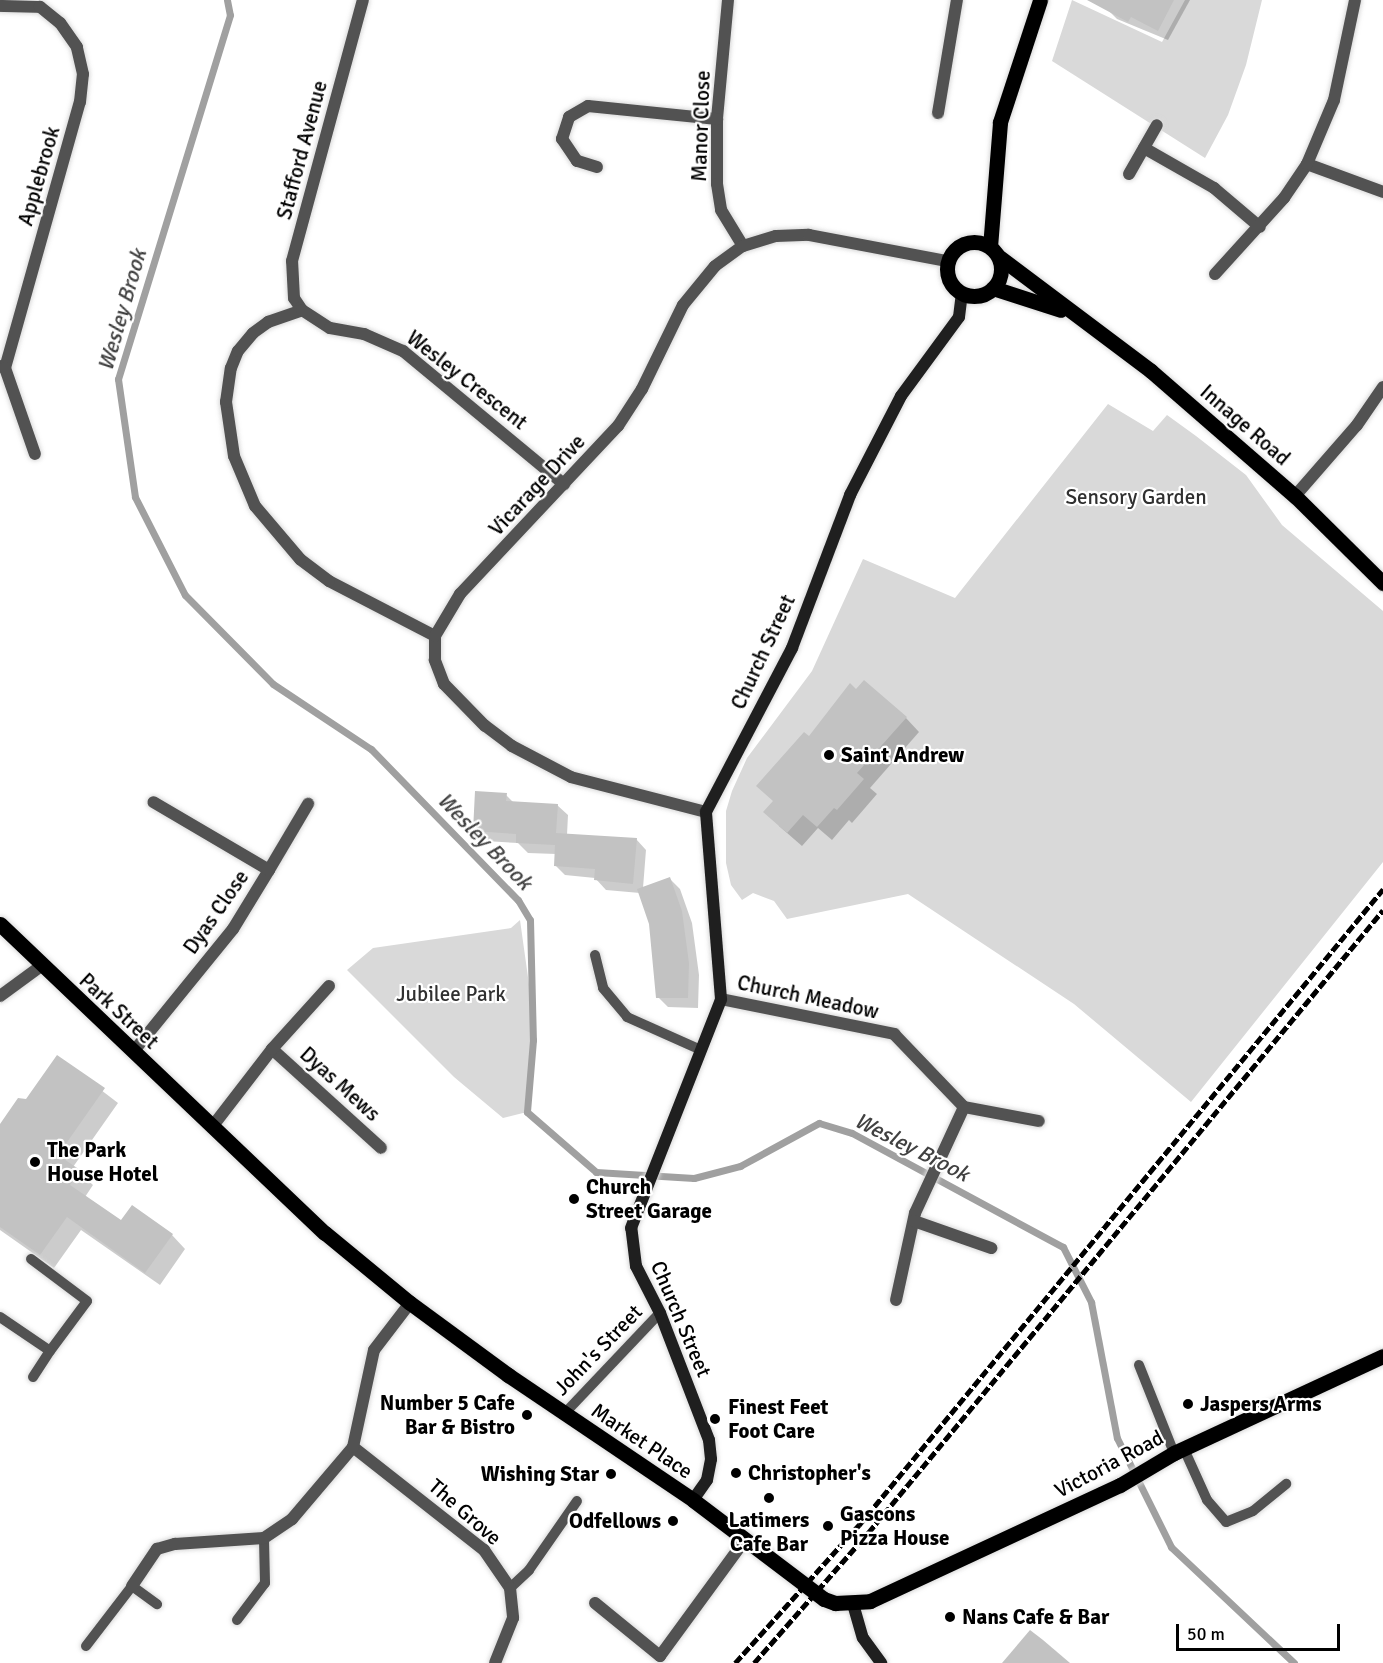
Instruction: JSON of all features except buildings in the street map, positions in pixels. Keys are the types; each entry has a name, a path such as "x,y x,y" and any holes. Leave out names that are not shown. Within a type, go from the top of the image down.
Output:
{"main road":[{"path":"994,252 976,242 961,245 947,261 947,276 962,294 975,297 993,288 1001,270 994,252 1000,122 1040,0"},
{"name":"Innage Road","path":"994,252 1070,312 1151,371 1294,496 1383,583"},
{"path":"993,288 1070,312"},
{"name":"Park Street","path":"0,924 41,966 325,1233 410,1304"},
{"name":"Market Place","path":"410,1304 564,1414 693,1500 824,1599 853,1604"},
{"name":"Victoria Road","path":"853,1604 870,1601 1120,1485 1179,1451 1383,1356"}],"street":[{"name":"Stafford Avenue","path":"302,310 294,298 292,261 363,0"},
{"name":"Manor Close","path":"728,0 717,119 717,184 721,210 743,246"},
{"path":"938,113 957,0"},
{"path":"1215,274 1260,227 1307,164 1334,100 1355,0"},
{"path":"0,6 43,4"},
{"name":"Applebrook","path":"34,454 2,367 82,84 77,47 43,4"},
{"path":"597,167 577,161 562,140 569,117 588,106 717,119"},
{"path":"1129,174 1157,125"},
{"path":"1144,148 1214,188 1260,227"},
{"path":"1307,164 1383,192"},
{"name":"Vicarage Drive","path":"435,636 460,594 618,426 642,389 683,304 716,266 743,246 776,236 809,235 947,261"},
{"name":"Church Street","path":"693,1500 707,1480 711,1460 709,1440 660,1313 636,1266 631,1227 721,999 706,812 792,648 850,495 901,396 959,317 962,294"},
{"name":"Wesley Crescent","path":"302,310 330,328 364,334 403,351 564,484"},
{"path":"302,310 268,322 253,333 238,351 231,368 227,420 242,481 273,532 300,559 364,602 435,636 435,660 444,684 485,726 512,746 571,777 706,812"},
{"path":"1294,496 1357,425 1383,387"},
{"name":"Dyas Close","path":"133,1052 234,929 269,870 153,802"},
{"path":"269,870 308,804"},
{"path":"0,996 41,966"},
{"path":"212,1127 272,1049 329,987"},
{"name":"Church Meadow","path":"721,999 894,1034 964,1107"},
{"name":"Dyas Mews","path":"272,1049 381,1148"},
{"path":"896,1300 914,1221 930,1177 964,1107 1039,1121"},
{"path":"914,1221 991,1248"},
{"path":"132,1586 157,1549 175,1544 264,1538 292,1519 353,1447 374,1350 410,1304"},
{"name":"The Grove","path":"353,1447 484,1550 510,1588 513,1618 495,1663"},
{"path":"595,1603 660,1656 745,1540"},
{"path":"853,1604 874,1661"}],"lane":[{"path":"595,955 603,988 627,1017 701,1050"},
{"path":"31,1259 87,1301 33,1377"},
{"name":"John's Street","path":"564,1414 660,1313"},
{"path":"0,1317 50,1351"},
{"path":"1139,1365 1179,1451 1207,1500 1226,1521 1254,1510 1286,1484"},
{"path":"510,1588 529,1570 577,1501"},
{"path":"237,1620 265,1583 264,1538"},
{"path":"86,1646 132,1586 156,1604"}],"green space":[{"path":"1072,0 1162,42 1185,0 1262,0 1246,65 1228,115 1205,158 1052,61"},
{"name":"Sensory Garden","path":"1108,404 1153,431 1167,415 1196,436 1246,475 1282,525 1383,611 1383,862 1191,1102 1074,1004 908,894 787,919 774,901 753,893 742,900 731,885 726,863 726,811 732,791 747,758 812,671 863,559 955,598"},
{"name":"Jubilee Park","path":"520,920 533,1013 527,1112 503,1118 454,1077 347,970 373,948 511,928"}],"waterway":[{"name":"Wesley Brook","path":"227,0 230,15 118,379 135,497 185,595 273,684 371,749 518,900 530,920 533,1040 527,1112 596,1172 694,1178 740,1166 819,1123 852,1133 1063,1247 1091,1302 1117,1438 1171,1547 1294,1663"}],"railway":[{"path":"735,1663 859,1525 1383,889"},
{"path":"754,1663 868,1533 1383,910"}],"place":[{"name":"Saint Andrew","path":"829,755"},
{"name":"The Park House Hotel","path":"35,1162"},
{"name":"Church Street Garage","path":"574,1199"},
{"name":"Jaspers Arms","path":"1188,1404"},
{"name":"Number 5 Cafe Bar & Bistro","path":"527,1415"},
{"name":"Finest Feet Foot Care","path":"715,1419"},
{"name":"Christopher's","path":"736,1473"},
{"name":"Wishing Star","path":"611,1474"},
{"name":"Latimers Cafe Bar","path":"769,1498"},
{"name":"Odfellows","path":"673,1521"},
{"name":"Gascons Pizza House","path":"828,1526"},
{"name":"Nans Cafe & Bar","path":"950,1617"}]}
